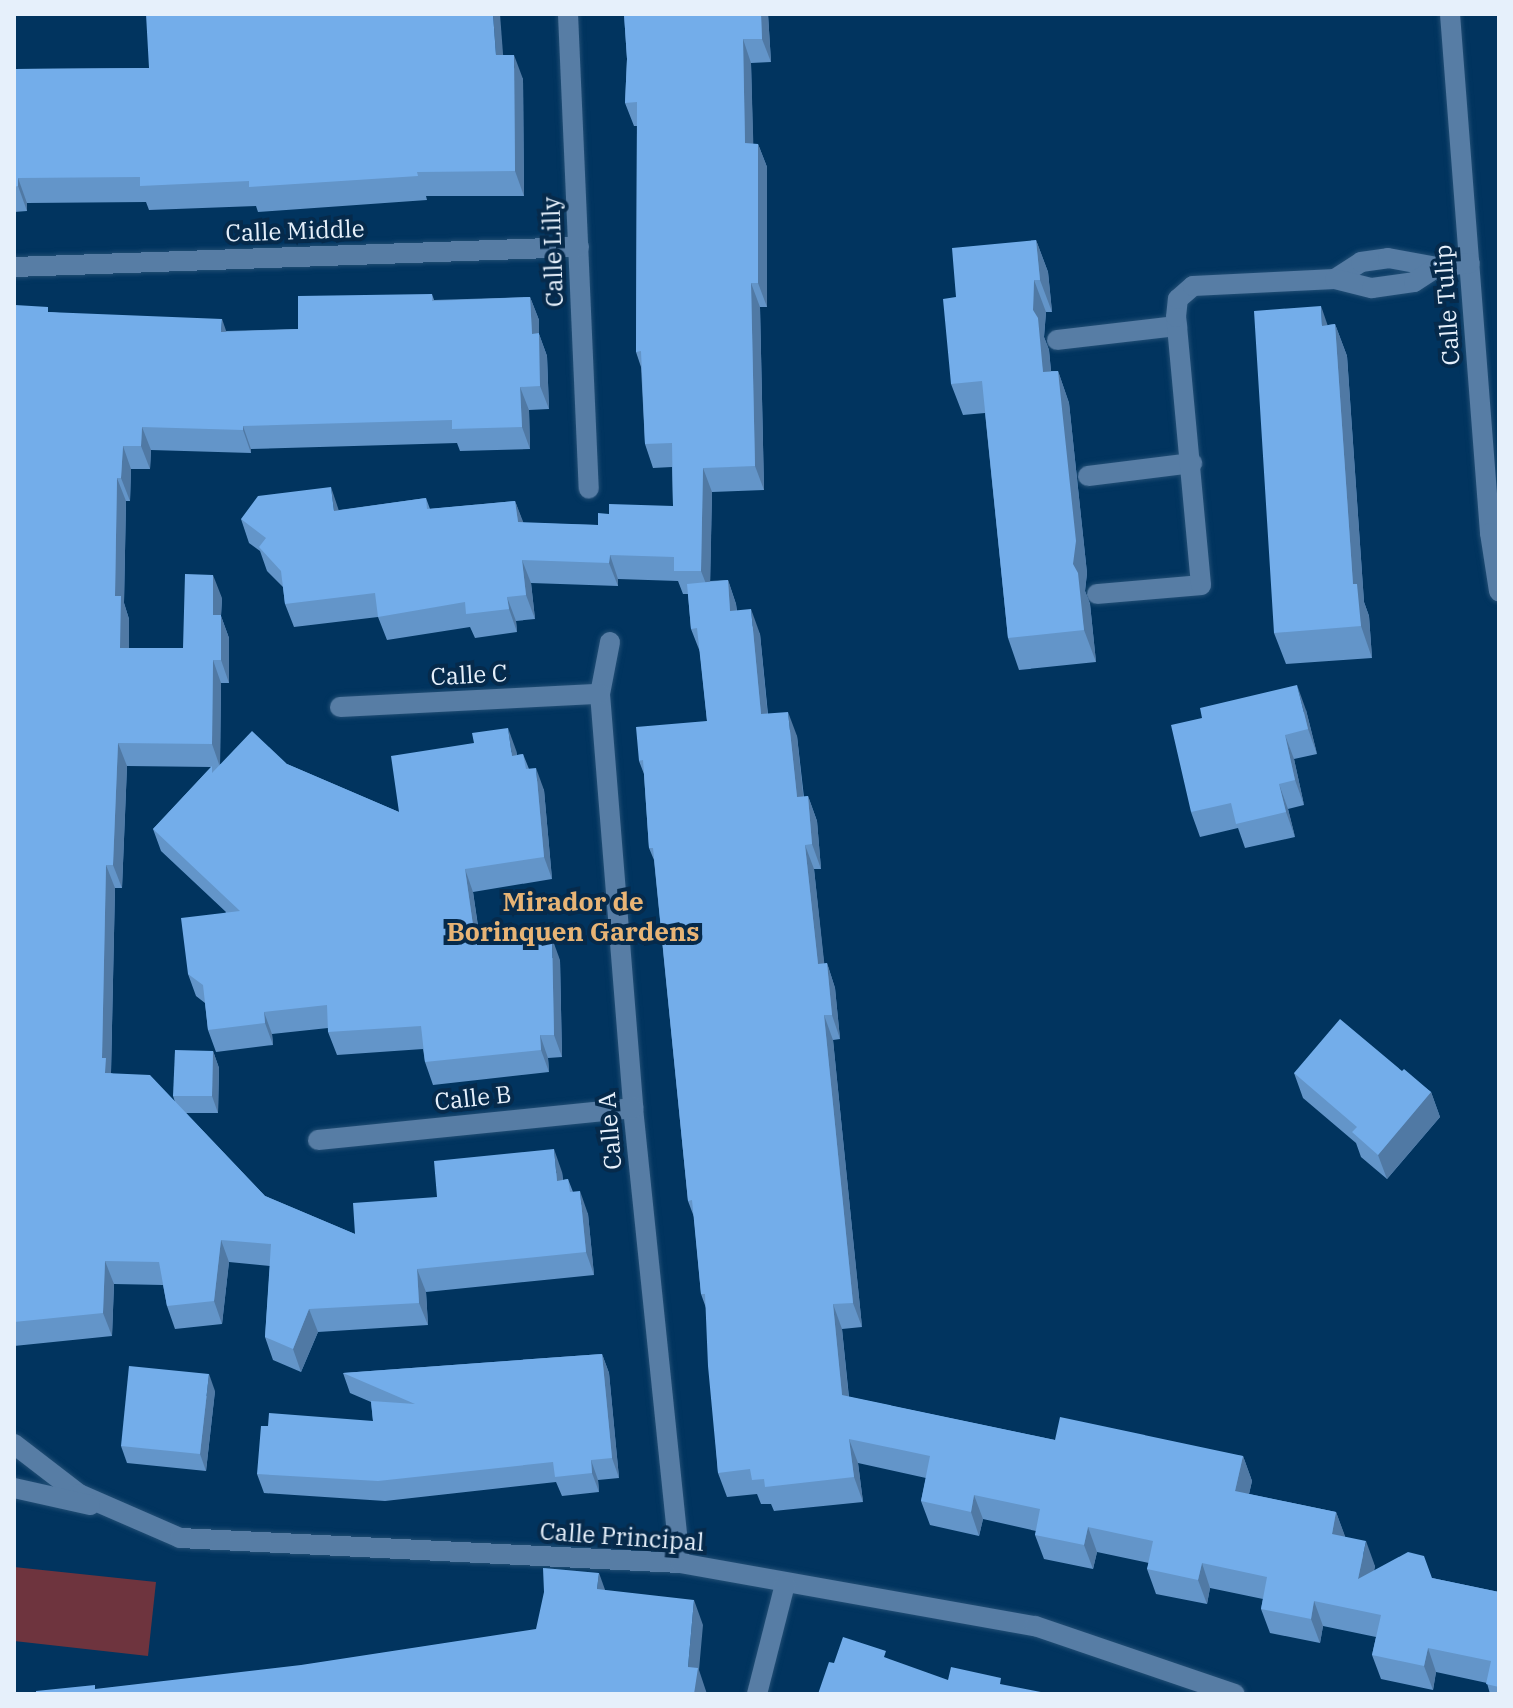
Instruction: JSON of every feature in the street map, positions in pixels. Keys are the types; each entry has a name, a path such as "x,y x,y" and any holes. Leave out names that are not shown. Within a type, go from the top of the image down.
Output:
{"street":[{"name":"Calle Lilly","path":"568,14 589,489"},
{"name":"Calle Tulip","path":"1450,14 1490,533 1499,591"},
{"name":"Calle Middle","path":"14,267 579,247"},
{"path":"1097,594 1201,585 1177,326 1178,299 1193,286 1335,279 1372,288 1414,282 1437,267 1470,263"},
{"path":"1057,340 1177,326"},
{"path":"1088,476 1192,463"},
{"name":"Calle A","path":"610,642 600,694 633,1108 680,1563"},
{"name":"Calle C","path":"340,707 600,694"},
{"name":"Calle B","path":"318,1140 633,1108"},
{"name":"Calle Principal","path":"14,1444 79,1494 180,1538 680,1563 1035,1626 1235,1694"},
{"path":"14,1488 121,1512"},
{"path":"757,1694 785,1584"}],"shaded area":[{"path":"14,1567 156,1582 148,1656 14,1641"}],"building":[{"path":"146,14 493,14 496,55 514,55 515,171 417,172 418,176 249,187 249,181 140,186 140,177 18,178 18,186 14,187 14,69 149,68"},
{"path":"624,14 761,14 762,39 743,39 745,143 758,144 758,283 751,283 755,466 703,468 701,571 674,571 674,557 610,555 609,563 522,560 526,595 507,597 509,609 466,614 465,602 378,617 375,593 285,604 281,571 259,547 266,538 241,519 258,496 331,487 334,511 426,498 427,509 515,501 518,522 598,525 598,513 609,514 609,504 673,506 672,443 645,444 641,351 636,352 637,102 625,103 627,59"},
{"path":"1036,240 1040,280 1034,280 1033,310 1038,318 1043,372 1058,371 1076,541 1073,564 1078,573 1084,630 1008,638 982,381 951,384 943,299 956,297 952,248"},
{"path":"432,294 432,301 530,297 532,334 539,333 540,386 520,387 522,427 452,429 452,420 243,426 243,430 142,427 141,446 123,446 121,478 117,478 115,596 121,596 120,648 183,648 185,574 213,575 213,615 221,615 221,660 213,660 212,744 118,743 113,865 106,865 102,1058 106,1058 105,1073 150,1075 265,1196 355,1234 353,1203 437,1197 434,1161 554,1149 557,1181 568,1179 570,1192 580,1191 586,1252 417,1269 419,1303 309,1309 293,1349 265,1337 271,1244 221,1240 214,1301 167,1306 159,1262 105,1261 103,1313 14,1322 15,305 48,307 48,312 222,319 221,332 298,329 298,296"},
{"path":"1321,306 1322,326 1335,324 1353,584 1357,584 1361,626 1274,633 1254,311"},
{"path":"728,580 730,611 751,609 761,714 788,712 797,797 808,796 812,844 805,845 818,964 827,963 832,1015 824,1015 853,1303 833,1304 842,1395 1055,1440 1060,1417 1243,1456 1235,1491 1336,1512 1332,1534 1366,1541 1358,1579 1408,1552 1424,1556 1432,1578 1499,1592 1499,1687 1486,1684 1491,1661 1428,1648 1424,1666 1372,1655 1381,1615 1314,1601 1311,1619 1261,1609 1267,1577 1202,1563 1198,1580 1147,1569 1153,1541 1088,1527 1084,1545 1035,1535 1040,1509 974,1495 971,1512 921,1501 930,1456 849,1439 854,1477 765,1487 764,1479 752,1480 750,1469 718,1473 705,1294 701,1294 692,1200 688,1201 653,848 649,848 643,760 639,761 636,727 707,721 697,628 691,629 687,584"},
{"path":"1297,685 1308,729 1285,735 1295,780 1279,784 1286,812 1236,824 1231,803 1191,812 1171,725 1202,718 1200,708"},
{"path":"508,728 512,756 523,754 526,769 536,768 544,857 465,869 475,939 552,938 554,1035 540,1035 541,1050 425,1062 421,1026 328,1032 327,1005 264,1012 265,1023 208,1030 203,985 188,974 181,918 240,911 153,829 212,766 212,773 252,731 287,764 399,812 391,756 474,743 472,733"},
{"path":"1340,1019 1431,1092 1378,1155 1352,1132 1357,1127 1294,1073"},
{"path":"175,1050 213,1051 212,1096 173,1096"},
{"path":"602,1354 612,1458 591,1460 592,1473 555,1477 553,1462 378,1481 257,1474 261,1426 268,1426 269,1413 373,1421 371,1401 415,1404 343,1373"},
{"path":"129,1366 209,1374 200,1454 121,1446"},
{"path":"543,1568 599,1573 597,1589 694,1600 688,1667 698,1668 694,1694 36,1694 36,1691 95,1685 95,1689 301,1665 536,1629 544,1592"},
{"path":"843,1637 886,1651 884,1657 948,1680 951,1667 1001,1678 1000,1684 1051,1694 818,1694 829,1662 834,1663"}],"district":[{"name":"Mirador de Borinquen Gardens","path":"573,917"}]}
